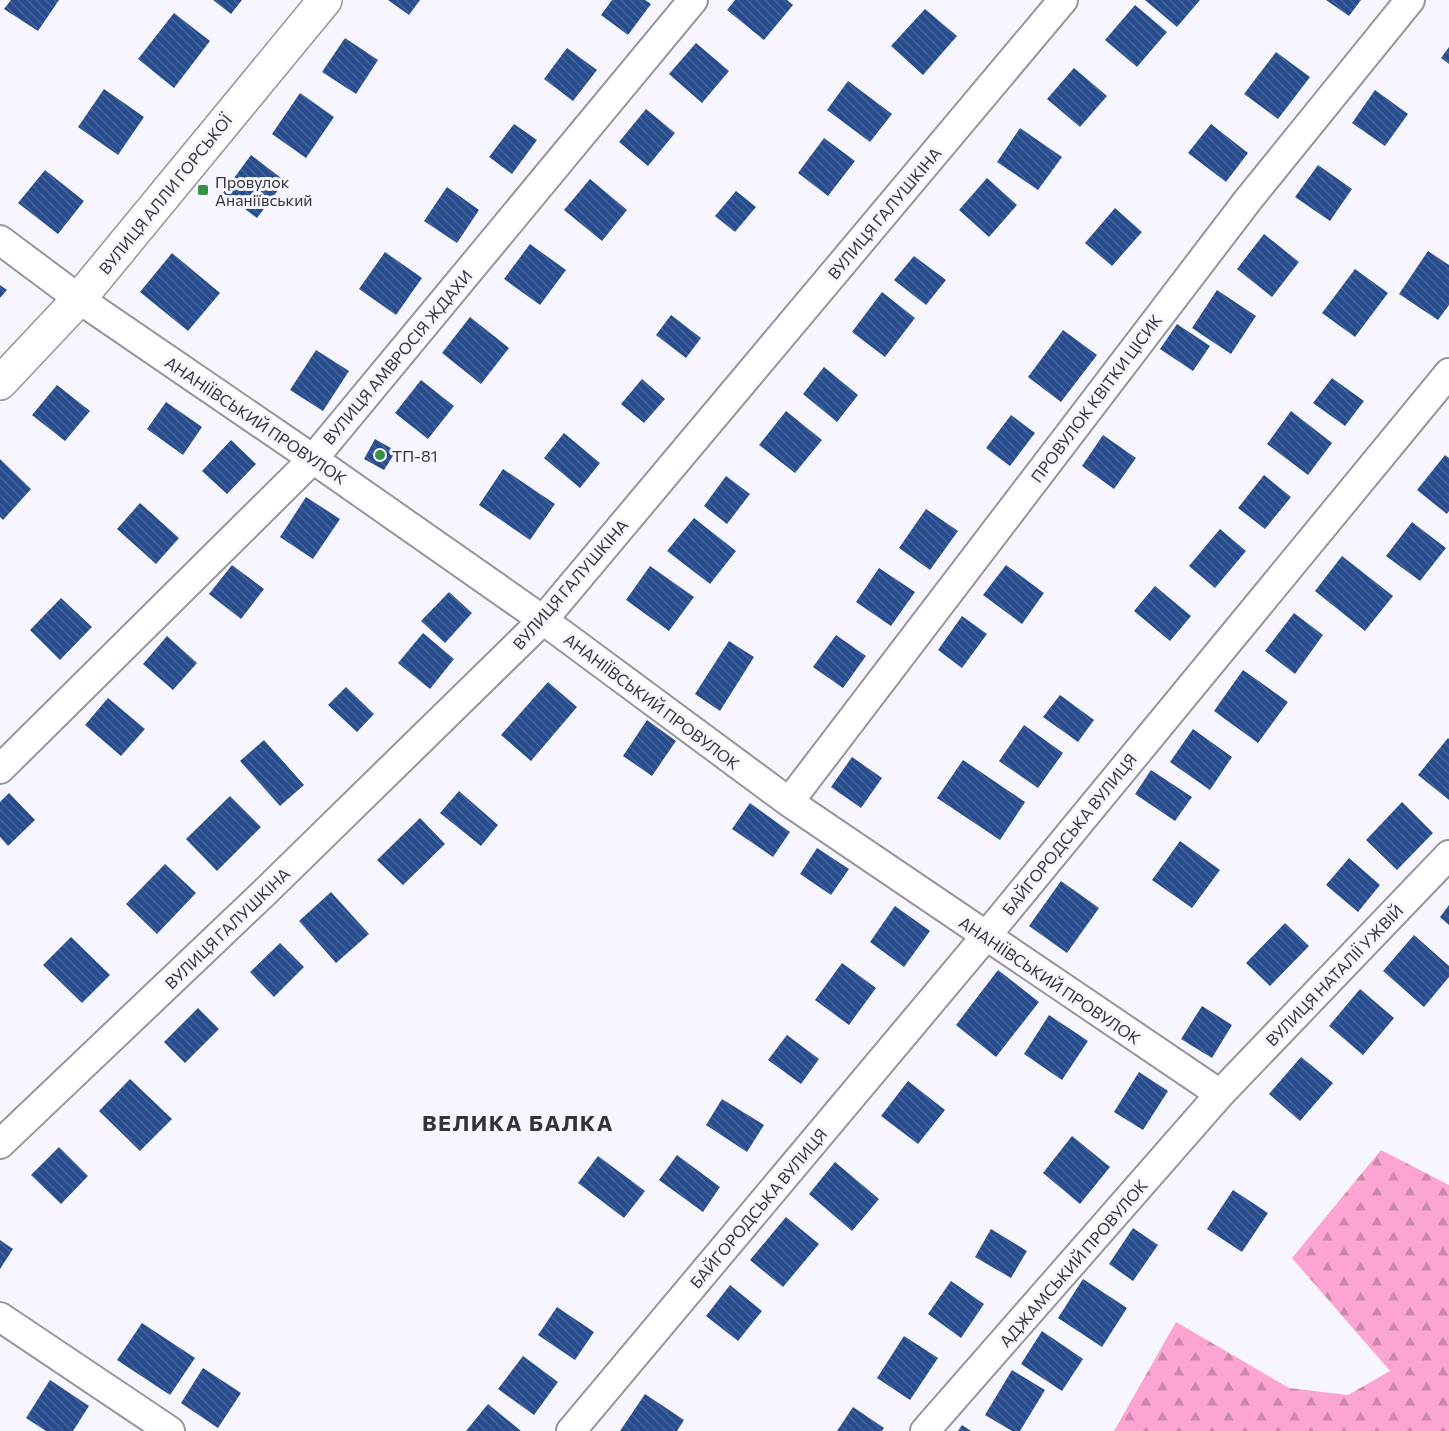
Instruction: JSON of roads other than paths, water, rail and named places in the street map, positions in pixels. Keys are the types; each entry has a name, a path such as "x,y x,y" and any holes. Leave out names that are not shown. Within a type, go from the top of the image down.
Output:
{"street":[{"name":"ВУЛИЦЯ АЛЛИ ГОРСЬКОЇ","path":"0,383 79,299 324,0"},
{"name":"ВУЛИЦЯ АМВРОСІЯ ЖДАХИ","path":"0,769 313,459 693,0"},
{"name":"ВУЛИЦЯ ГАЛУШКІНА","path":"0,1144 266,891 543,620 1063,0"},
{"name":"ПРОВУЛОК КВІТКИ ЦІСИК","path":"789,802 1248,200 1410,0"},
{"name":"АНАНІЇВСЬКИЙ ПРОВУЛОК","path":"0,240 79,299 543,620 789,802 1220,1094"},
{"name":"БАЙГОРОДСЬКА ВУЛИЦЯ","path":"571,1431 986,936 1449,374"},
{"name":"ВУЛИЦЯ НАТАЛІЇ УЖВІЙ","path":"1220,1094 1449,855"},
{"name":"АДЖАМСЬКИЙ ПРОВУЛОК","path":"925,1431 1220,1094"},
{"path":"0,1317 153,1427"}],"place":[{"name":"Провулок Ананіївський","path":"203,190"},
{"name":"ТП-81","path":"380,455"}],"district":[{"name":"ВЕЛИКА БАЛКА","path":"518,1122"}]}
